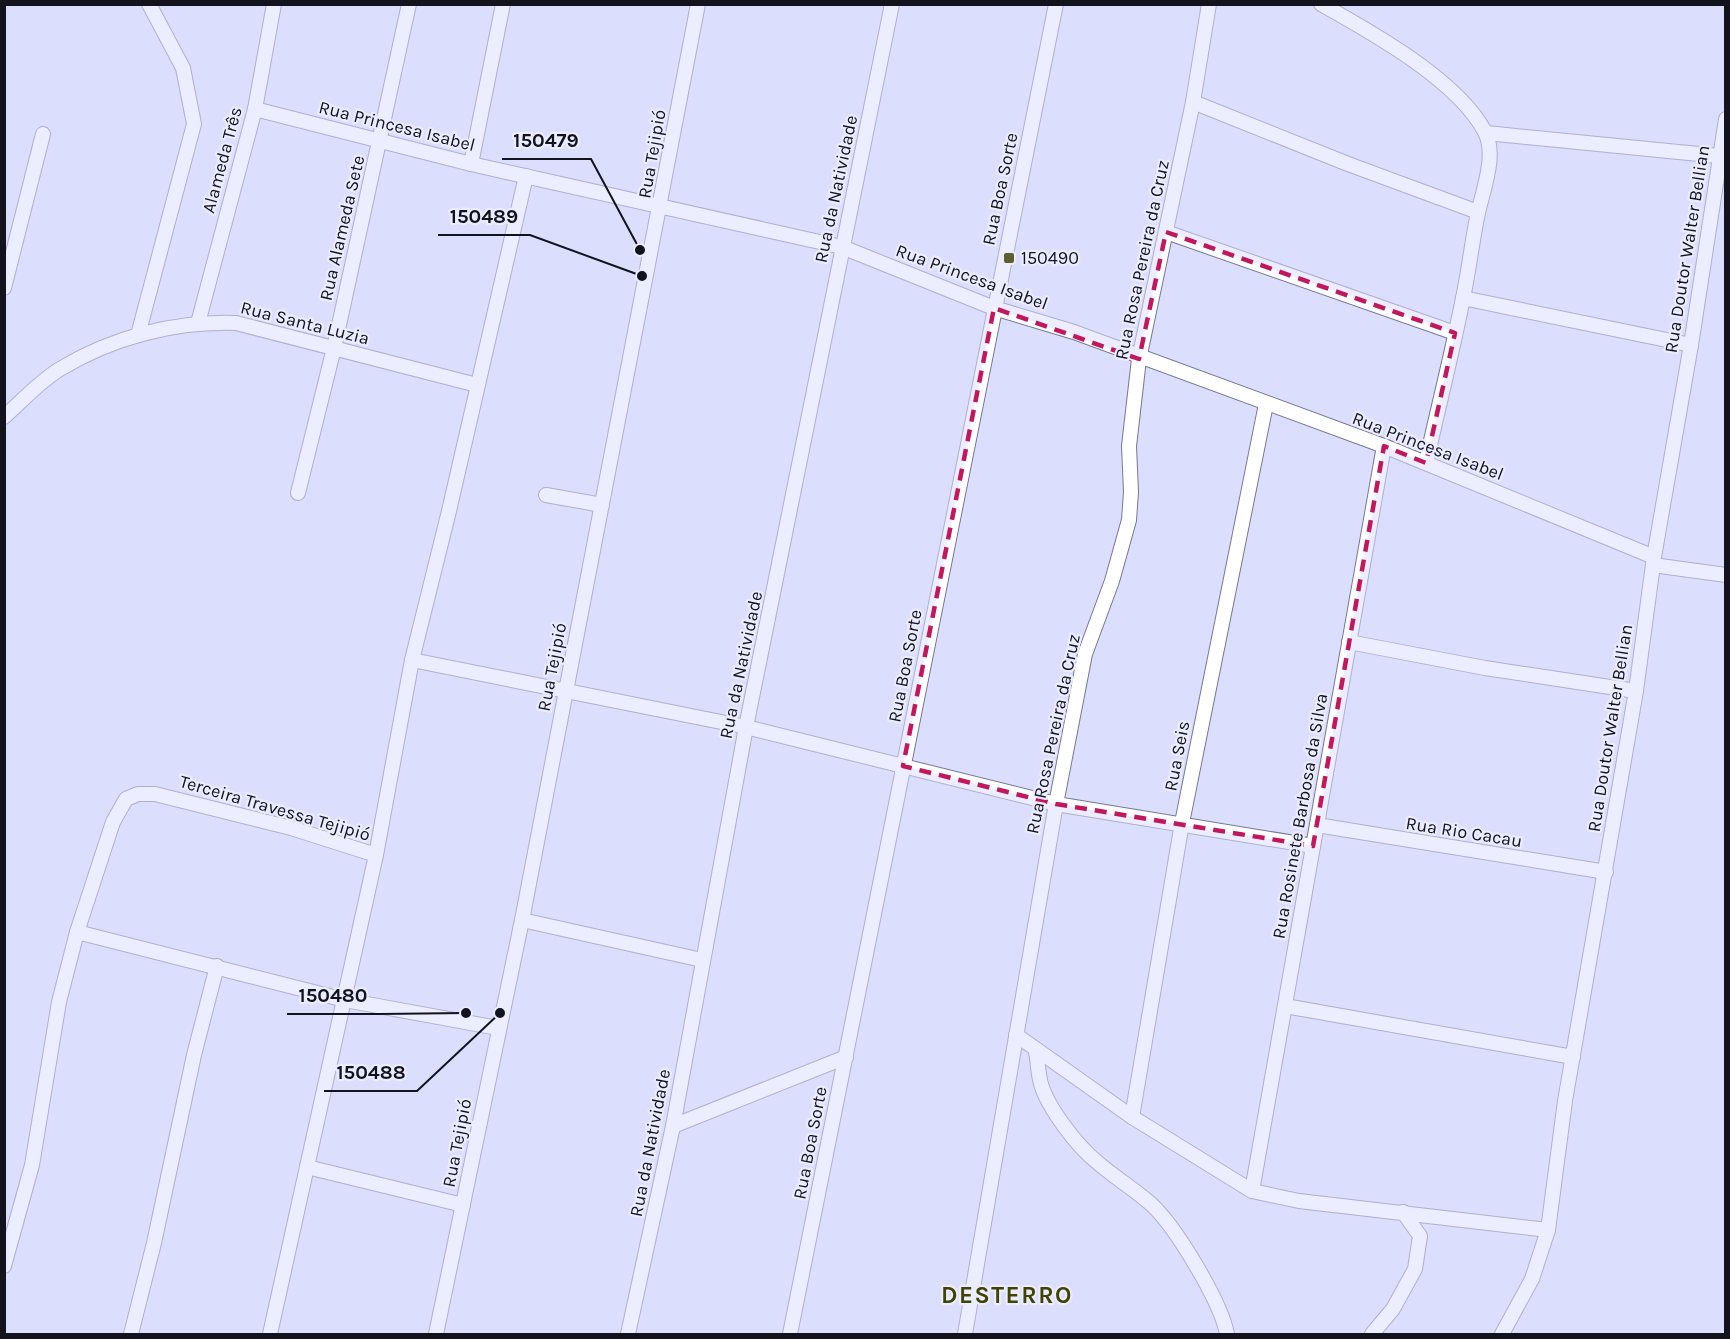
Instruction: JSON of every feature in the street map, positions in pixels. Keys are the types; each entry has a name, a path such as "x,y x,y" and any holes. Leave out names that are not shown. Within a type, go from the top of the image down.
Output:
{"street":[{"path":"138,335 194,124 183,68 149,4"},
{"name":"Alameda Três","path":"198,323 255,109 274,4"},
{"name":"Rua Alameda Sete","path":"298,493 334,348 409,4"},
{"path":"471,164 503,4"},
{"name":"Rua Tejipió","path":"436,1335 522,920 662,205 698,4"},
{"name":"Rua da Natividade","path":"628,1335 673,1126 746,727 892,4"},
{"name":"Rua Boa Sorte","path":"790,1335 1056,4"},
{"name":"Rua Rosa Pereira da Cruz","path":"965,1335 1056,804 1085,654 1115,570 1129,520 1131,492 1129,446 1139,359 1193,102 1209,4"},
{"path":"1321,4 1359,25 1432,75 1463,104 1486,133 1488,151 1486,180 1463,298 1426,463"},
{"path":"1193,102 1348,164 1478,212"},
{"name":"Rua Princesa Isabel","path":"255,109 471,164 842,247 994,308 1074,332 1139,359 1384,446 1653,561 1725,575"},
{"name":"Rua Doutor Walter Bellian","path":"1502,1335 1532,1279 1548,1230 1572,1057 1636,691 1653,561 1691,345 1725,119"},
{"path":"1486,133 1719,156"},
{"path":"4,288 43,134"},
{"path":"376,855 412,660 449,511 526,176"},
{"path":"1166,232 1455,333"},
{"path":"1463,298 1691,345"},
{"name":"Rua Santa Luzia","path":"4,417 59,369 138,335 175,325 198,323 236,323 477,385"},
{"name":"Rua Seis","path":"1132,1117 1182,824 1266,404"},
{"name":"Rua Rosinete Barbosa da Silva","path":"1252,1191 1384,446"},
{"path":"546,495 602,505"},
{"path":"1349,642 1485,668 1636,691"},
{"path":"412,660 746,727 1056,804 1313,846"},
{"name":"Terceira Travessa Tejipió","path":"76,932 113,822 126,799 138,794 155,794 291,828 376,855 270,1335"},
{"name":"Rua Rio Cacau","path":"1317,825 1606,872"},
{"path":"522,920 702,960"},
{"path":"4,1266 32,1165 59,1002 76,932 345,1000 498,1028"},
{"path":"131,1335 154,1243 194,1055 217,966"},
{"path":"1285,1006 1572,1057"},
{"path":"1016,1035 1036,1052 1076,1076 1132,1117 1252,1191 1281,1199 1548,1230"},
{"path":"1036,1052 1041,1085 1075,1140 1095,1161 1153,1205 1199,1271 1226,1324 1227,1335"},
{"path":"673,1126 846,1057"},
{"path":"307,1167 463,1205"},
{"path":"1372,1335 1393,1309 1415,1269 1419,1236 1403,1212"}],"highlighted area":[{"path":"1166,232 1455,333 1426,463 1384,446 1313,846 1056,804 903,766 994,308 1139,359"}],"place":[{"name":"150479","path":"640,250"},
{"name":"150490","path":"1009,258"},
{"name":"150489","path":"642,276"},
{"name":"150480","path":"466,1013"},
{"name":"150488","path":"500,1013"}],"district":[{"name":"DESTERRO","path":"1007,1295"}]}
